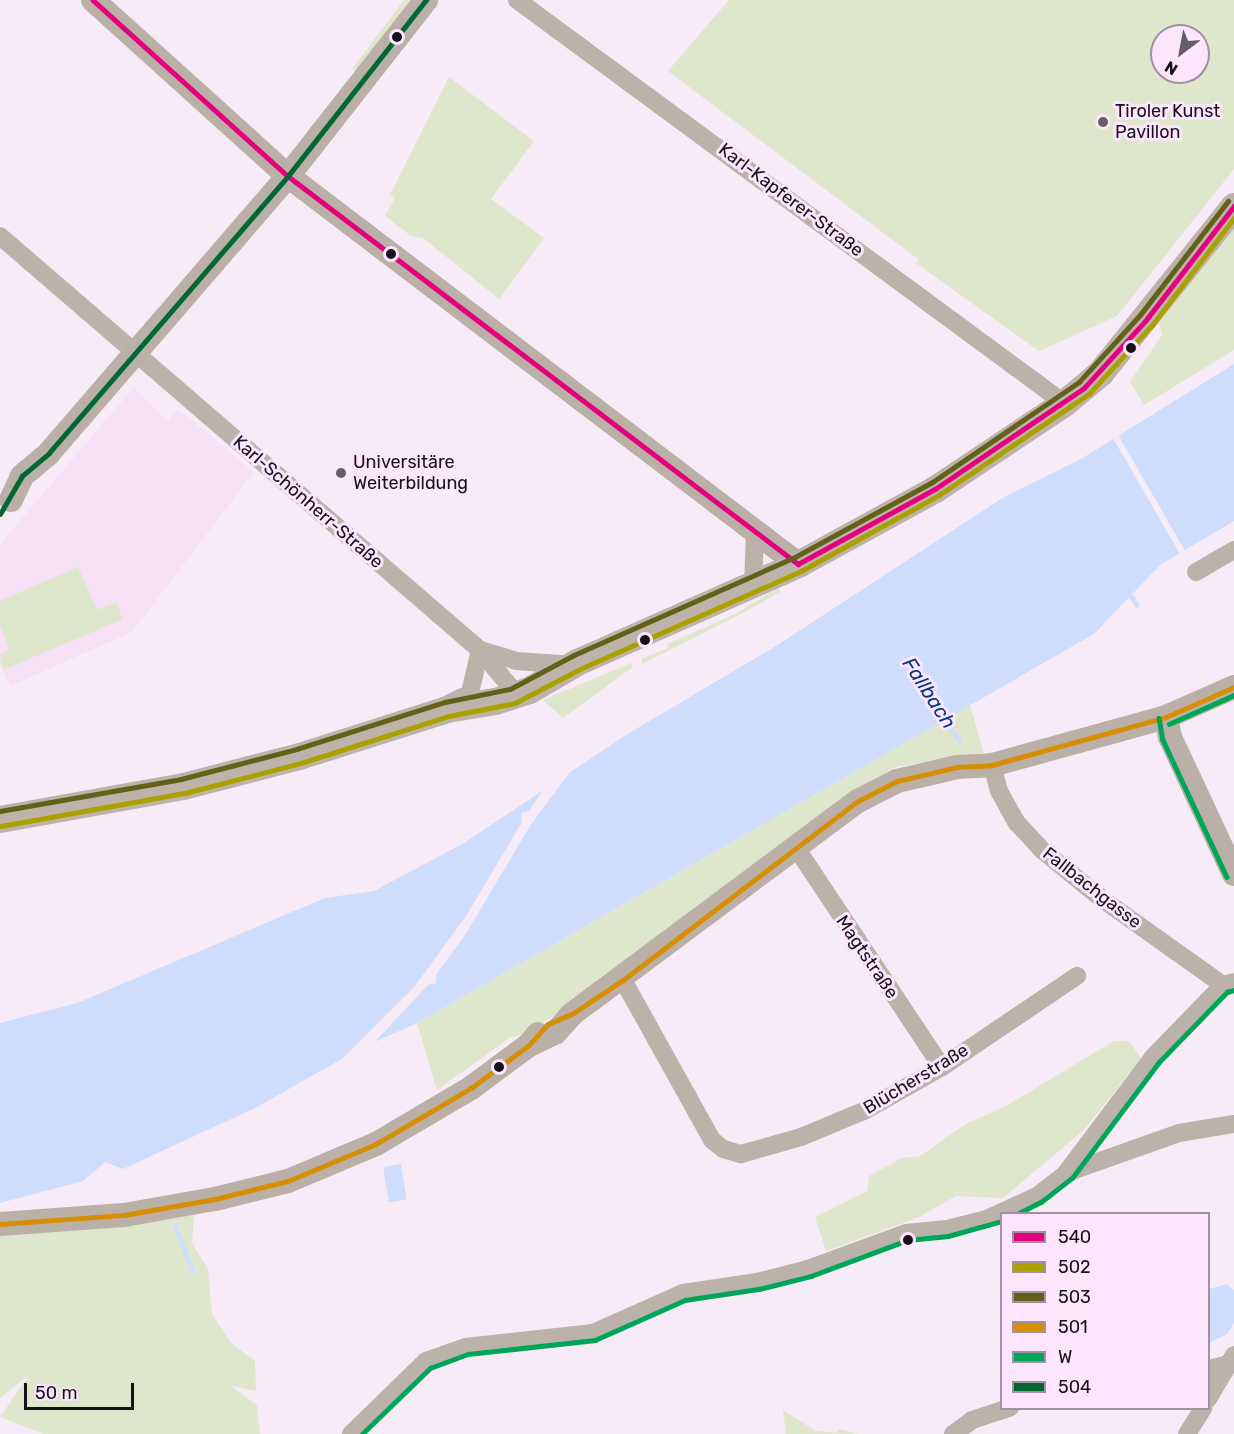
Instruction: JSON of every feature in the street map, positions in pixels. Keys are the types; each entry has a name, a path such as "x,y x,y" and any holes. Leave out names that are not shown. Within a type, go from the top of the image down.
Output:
{"main road":[{"path":"0,819 183,786 299,756 458,703 513,689 798,564 935,489 1064,403 1100,373 1128,342 1234,206"}],"street":[{"path":"93,0 288,176 798,564"},
{"path":"6,507 30,485 49,453 288,176 426,0"},
{"name":"Karl-Kapferer-Straße","path":"517,0 1064,403"},
{"name":"Karl-Schönherr-Straße","path":"0,236 480,650 513,689"},
{"path":"753,585 755,532"},
{"path":"1196,572 1234,550"},
{"path":"458,703 480,650"},
{"name":"Karl-Schönherr-Straße","path":"480,650 516,661 569,663"},
{"path":"0,1224 124,1215 215,1199 288,1181 376,1144 471,1088 529,1045 555,1033 572,1014 623,980 795,846 858,801 897,781 957,767 992,765 1166,717 1234,687"},
{"path":"1166,717 1170,737 1234,874"},
{"name":"Fallbachgasse","path":"992,765 999,791 1017,823 1042,850 1102,899 1229,984"},
{"name":"Magtstraße","path":"795,846 942,1067"},
{"name":"Blücherstraße","path":"623,980 712,1140 723,1149 741,1154 801,1137 866,1110 942,1067 1077,976"},
{"path":"1002,1212 1037,1196 1066,1173 1153,1057 1229,984"},
{"path":"1066,1173 1179,1133 1234,1124"},
{"path":"351,1434 426,1361 466,1347 593,1333 683,1293 757,1282 906,1233 987,1219 1000,1213"},
{"path":"1210,1369 1232,1360"},
{"path":"1210,1397 1232,1360"},
{"path":"953,1434 972,1420 1004,1410"},
{"path":"1186,1434 1202,1410"}],"shaded area":[{"path":"134,387 168,421 178,409 254,472 132,632 10,686 0,664 0,544"}],"green space":[{"path":"404,0 411,0 357,70 352,69"},
{"path":"729,0 1234,0 1234,169 1117,316 1039,351 916,263 918,259 668,71"},
{"path":"449,77 534,141 491,199 544,238 499,299 423,238 411,236 385,216 395,198 390,195"},
{"path":"1234,226 1234,350 1144,405 1130,382 1162,335 1159,323"},
{"path":"78,567 97,610 116,602 123,619 3,670 0,655 10,649 0,626 0,601"},
{"path":"778,588 780,592 745,612 642,664 641,659 668,648 667,644 735,614"},
{"path":"631,663 633,667 563,718 543,700"},
{"path":"970,705 984,753 895,767 529,1033 511,1037 437,1090 417,1023"},
{"path":"1114,1041 1129,1041 1141,1058 1084,1130 1003,1198 956,1196 917,1218 826,1251 815,1217 867,1191 869,1176 902,1158 920,1156 966,1124 1006,1106"},
{"path":"194,1215 192,1243 208,1269 212,1314 231,1343 255,1361 256,1391 231,1386 257,1405 260,1434 44,1434 0,1417 29,1375 0,1398 0,1233"},
{"path":"783,1410 816,1431 836,1433 840,1429 858,1434 786,1434"}],"water":[{"path":"1234,364 1234,521 1160,565 1094,634 417,1023 363,1047 255,1108 123,1169 105,1162 83,1181 0,1203 0,1023 77,1003 325,898 374,891 464,843 626,735 776,646 1004,497 1081,459"},
{"path":"401,1164 407,1200 389,1202 383,1167"},
{"path":"1227,1284 1234,1290 1234,1323 1227,1334 1210,1342 1210,1289"}],"pier":[{"path":"1117,433 1186,553 1181,556 1112,436"},
{"path":"575,765 530,826 467,932 436,975 436,983 428,985 370,1047 334,1067 415,986 466,916 522,822 521,813 529,811 547,784"}],"waterway":[{"path":"1132,597 1137,605"},
{"name":"Fallbach","path":"943,716 960,741"},
{"path":"175,1226 193,1271"}],"transit line":[{"name":"540","path":"93,0 288,176 798,564"},
{"name":"504","path":"0,514 22,476 49,453 288,176 426,0"},
{"name":"503","path":"0,811 181,779 297,749 445,702 510,689 574,655 795,557 931,483 1079,382 1140,315 1228,201"},
{"name":"540","path":"798,564 935,489 1084,388 1146,320 1234,206"},
{"name":"502","path":"1,826 185,793 301,763 449,716 515,703 580,669 801,571 939,495 1089,394 1152,325 1234,218"},
{"name":"501","path":"0,1224 124,1215 215,1199 288,1181 376,1144 471,1088 529,1045 548,1024 572,1014 623,980 858,801 897,781 957,767 992,765 1166,717 1234,687"},
{"name":"W","path":"1169,724 1234,695"},
{"name":"W","path":"1159,718 1163,740 1227,877"},
{"name":"W","path":"1021,1212 1041,1202 1072,1178 1159,1062 1227,992 1234,990"},
{"name":"W","path":"362,1434 430,1368 468,1354 595,1340 685,1300 759,1289 811,1276 908,1240 948,1236 1000,1222"}],"place":[{"name":"Tiroler Kunst Pavillon","path":"1103,122"},
{"name":"Universitäre Weiterbildung","path":"341,473"}]}
